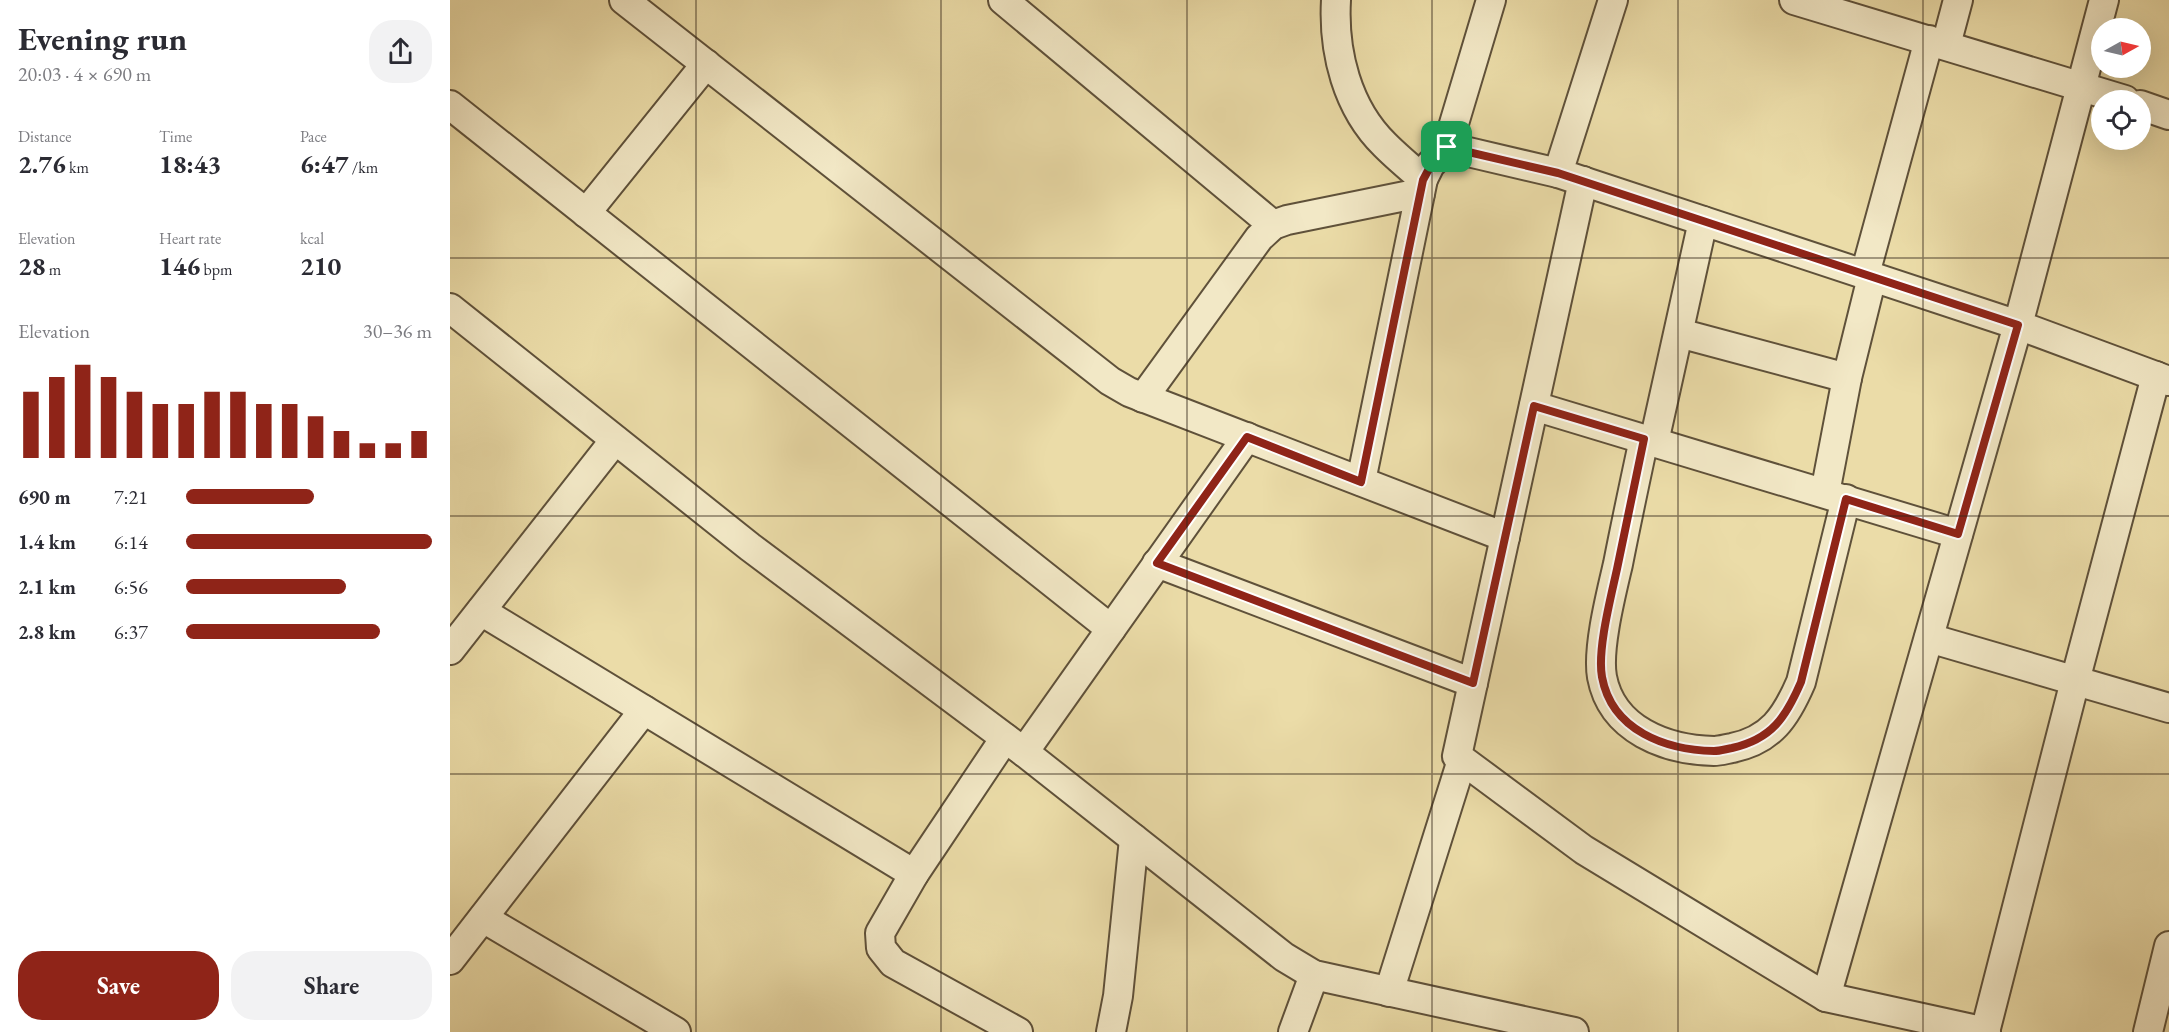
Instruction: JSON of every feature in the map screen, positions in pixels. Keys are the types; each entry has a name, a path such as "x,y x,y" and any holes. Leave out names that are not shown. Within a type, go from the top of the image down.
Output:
{"street":[{"path":"624,0 1110,381 1143,398 1506,537"},
{"path":"1003,0 1273,225"},
{"path":"1361,482 1421,186 1431,165 1447,147 1491,0"},
{"path":"1447,147 1570,177 2018,325 2163,378 2075,681 1985,1032 1826,997 1584,850 1457,756 1534,406 1570,177 1612,0"},
{"path":"1794,0 2094,90"},
{"path":"1703,221 1678,333 1608,611 1603,646 1602,677 1610,700 1626,723 1651,738 1685,749 1718,751 1749,744 1771,731 1789,710 1801,682 1836,496 1847,378 1869,276 1937,43 1958,0"},
{"path":"1826,997 2018,325 2104,0"},
{"path":"1334,2 1336,45 1344,77 1360,115 1421,186"},
{"path":"586,213 706,64"},
{"path":"450,105 1111,629"},
{"path":"2151,109 2169,115"},
{"path":"1143,398 1259,238 1273,225 1421,186"},
{"path":"450,308 750,547 1014,745 1284,957 1314,975 1389,992 1474,1021 1574,1032"},
{"path":"1678,333 1847,378"},
{"path":"1534,406 1958,534"},
{"path":"1018,1032 893,963 880,948 880,933 914,874 1014,745 1111,629 1247,437"},
{"path":"450,650 615,440"},
{"path":"1157,563 1473,683"},
{"path":"481,611 914,874"},
{"path":"1929,638 2169,708"},
{"path":"450,960 644,710"},
{"path":"1389,992 1462,760"},
{"path":"1111,1032 1118,996 1134,839"},
{"path":"483,918 676,1032"},
{"path":"2148,1032 2169,946"},
{"path":"1293,1032 1314,975"}],"route":[{"path":"1447,147 1558,173 2018,325 1958,534 1846,499 1801,682 1789,710 1771,731 1749,744 1718,751 1685,749 1651,738 1626,723 1610,700 1602,677 1603,646 1608,611 1644,439 1534,406 1473,683 1157,563 1247,437 1361,482 1423,180 1431,165 1447,147"}]}
